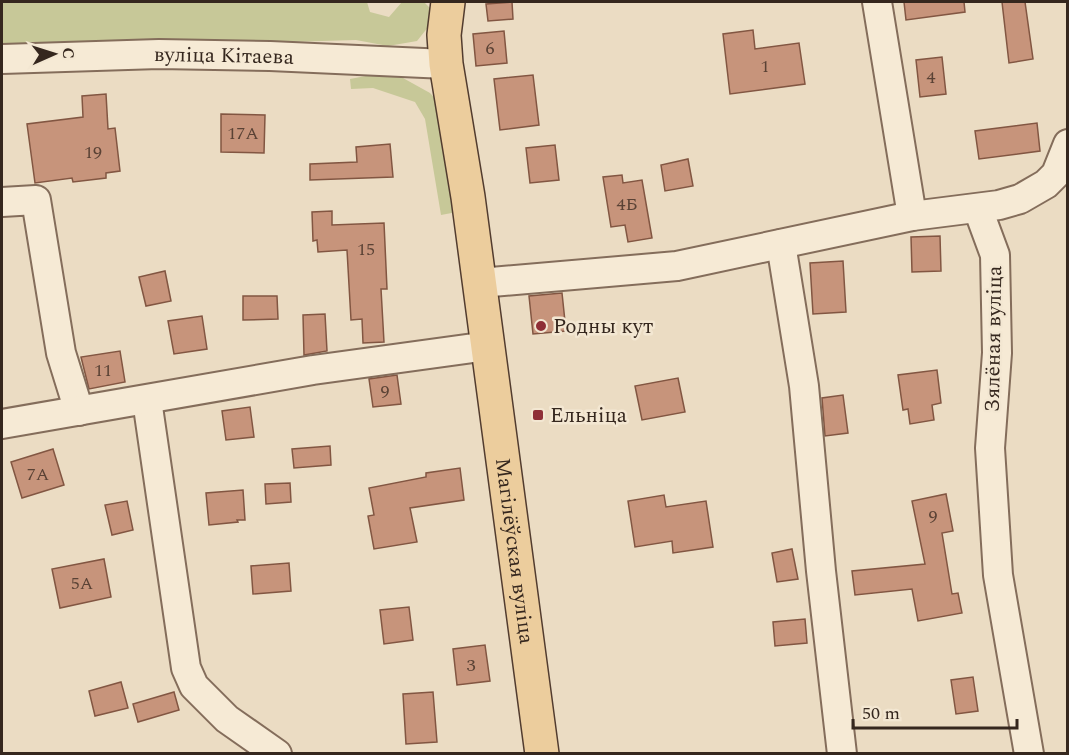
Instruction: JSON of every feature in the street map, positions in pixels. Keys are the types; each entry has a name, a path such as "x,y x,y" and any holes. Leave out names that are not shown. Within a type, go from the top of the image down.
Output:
{"main road":[{"path":"448,2 444,35 446,64 488,346"},
{"name":"Магілёўская вуліца","path":"488,346 542,753"}],"street":[{"path":"877,2 912,216"},
{"name":"вуліца Кітаева","path":"2,59 159,54 270,56 446,64"},
{"path":"480,283 677,267 912,216 978,209 1020,199 1046,184 1056,174 1068,144"},
{"path":"2,202 36,200 61,353 79,411"},
{"name":"Зялёная вуліца","path":"978,209 995,255 997,353 990,448 998,574 1029,753"},
{"path":"781,244 804,386 821,571 842,753"},
{"path":"2,424 313,370 488,346"},
{"path":"147,400 186,668 194,686 227,719 277,753"}],"green space":[{"path":"2,2 367,2 370,12 389,17 402,2 424,2 430,8 433,21 417,41 388,46 356,40 180,45 2,44"},
{"path":"376,74 403,78 430,93 445,109 457,212 441,215 425,119 415,102 373,88 351,89 350,79"}],"building":[{"path":"512,2 513,19 488,21 486,4"},
{"path":"904,2 964,2 965,12 906,20"},
{"path":"1002,2 1025,2 1033,59 1009,63"},
{"path":"753,30 755,49 799,43 805,84 730,94 723,34"},
{"path":"504,31 507,63 476,66 473,34"},
{"path":"942,57 946,94 920,97 916,60"},
{"path":"533,75 539,125 500,130 494,79"},
{"path":"106,94 108,129 115,128 120,171 106,173 106,178 73,182 72,178 35,183 27,124 83,117 82,96"},
{"path":"221,114 265,115 264,153 221,152"},
{"path":"1037,123 1040,151 979,159 975,131"},
{"path":"390,144 393,177 310,180 310,164 357,162 356,147"},
{"path":"555,145 559,180 530,183 526,148"},
{"path":"688,159 693,186 665,191 661,165"},
{"path":"622,175 623,183 642,180 652,238 628,242 625,225 611,227 603,177"},
{"path":"332,211 332,225 384,223 387,289 381,289 384,342 363,343 362,319 351,320 347,250 318,252 317,240 313,241 312,212"},
{"path":"940,236 941,271 912,272 911,237"},
{"path":"843,261 846,312 813,314 810,263"},
{"path":"165,271 171,301 146,306 139,277"},
{"path":"562,293 566,331 533,334 529,296"},
{"path":"243,296 277,296 278,319 243,320"},
{"path":"325,314 327,351 304,355 303,315"},
{"path":"202,316 207,349 174,354 168,321"},
{"path":"120,351 125,382 89,389 81,357"},
{"path":"937,370 941,403 932,405 934,420 910,424 908,409 903,410 898,375"},
{"path":"397,375 401,404 373,407 369,379"},
{"path":"678,378 685,412 642,420 635,386"},
{"path":"843,395 848,433 825,436 822,398"},
{"path":"250,407 254,437 226,440 222,411"},
{"path":"330,446 331,465 294,468 292,449"},
{"path":"53,449 64,485 22,498 11,462"},
{"path":"460,468 464,500 410,508 417,542 374,549 368,516 374,515 369,488 426,477 426,473"},
{"path":"290,483 291,502 266,504 265,484"},
{"path":"243,490 245,520 209,525 206,493"},
{"path":"946,494 953,531 942,533 952,594 958,593 962,613 918,621 912,589 855,595 852,571 925,564 912,501"},
{"path":"664,495 666,507 706,501 713,547 673,553 672,541 635,547 628,501"},
{"path":"127,501 133,530 112,535 105,505"},
{"path":"792,549 798,579 777,582 772,553"},
{"path":"104,559 111,597 60,608 52,569"},
{"path":"289,563 291,591 253,594 251,566"},
{"path":"409,607 413,640 384,644 380,610"},
{"path":"805,619 807,643 775,646 773,622"},
{"path":"485,645 490,681 457,685 453,649"},
{"path":"973,677 978,711 956,714 951,680"},
{"path":"121,682 128,708 95,716 89,691"},
{"path":"174,692 179,710 138,722 133,704"},
{"path":"433,692 437,742 406,744 403,694"}],"place":[{"name":"Родны кут","path":"541,326"},
{"name":"Ельніца","path":"538,415"}]}
